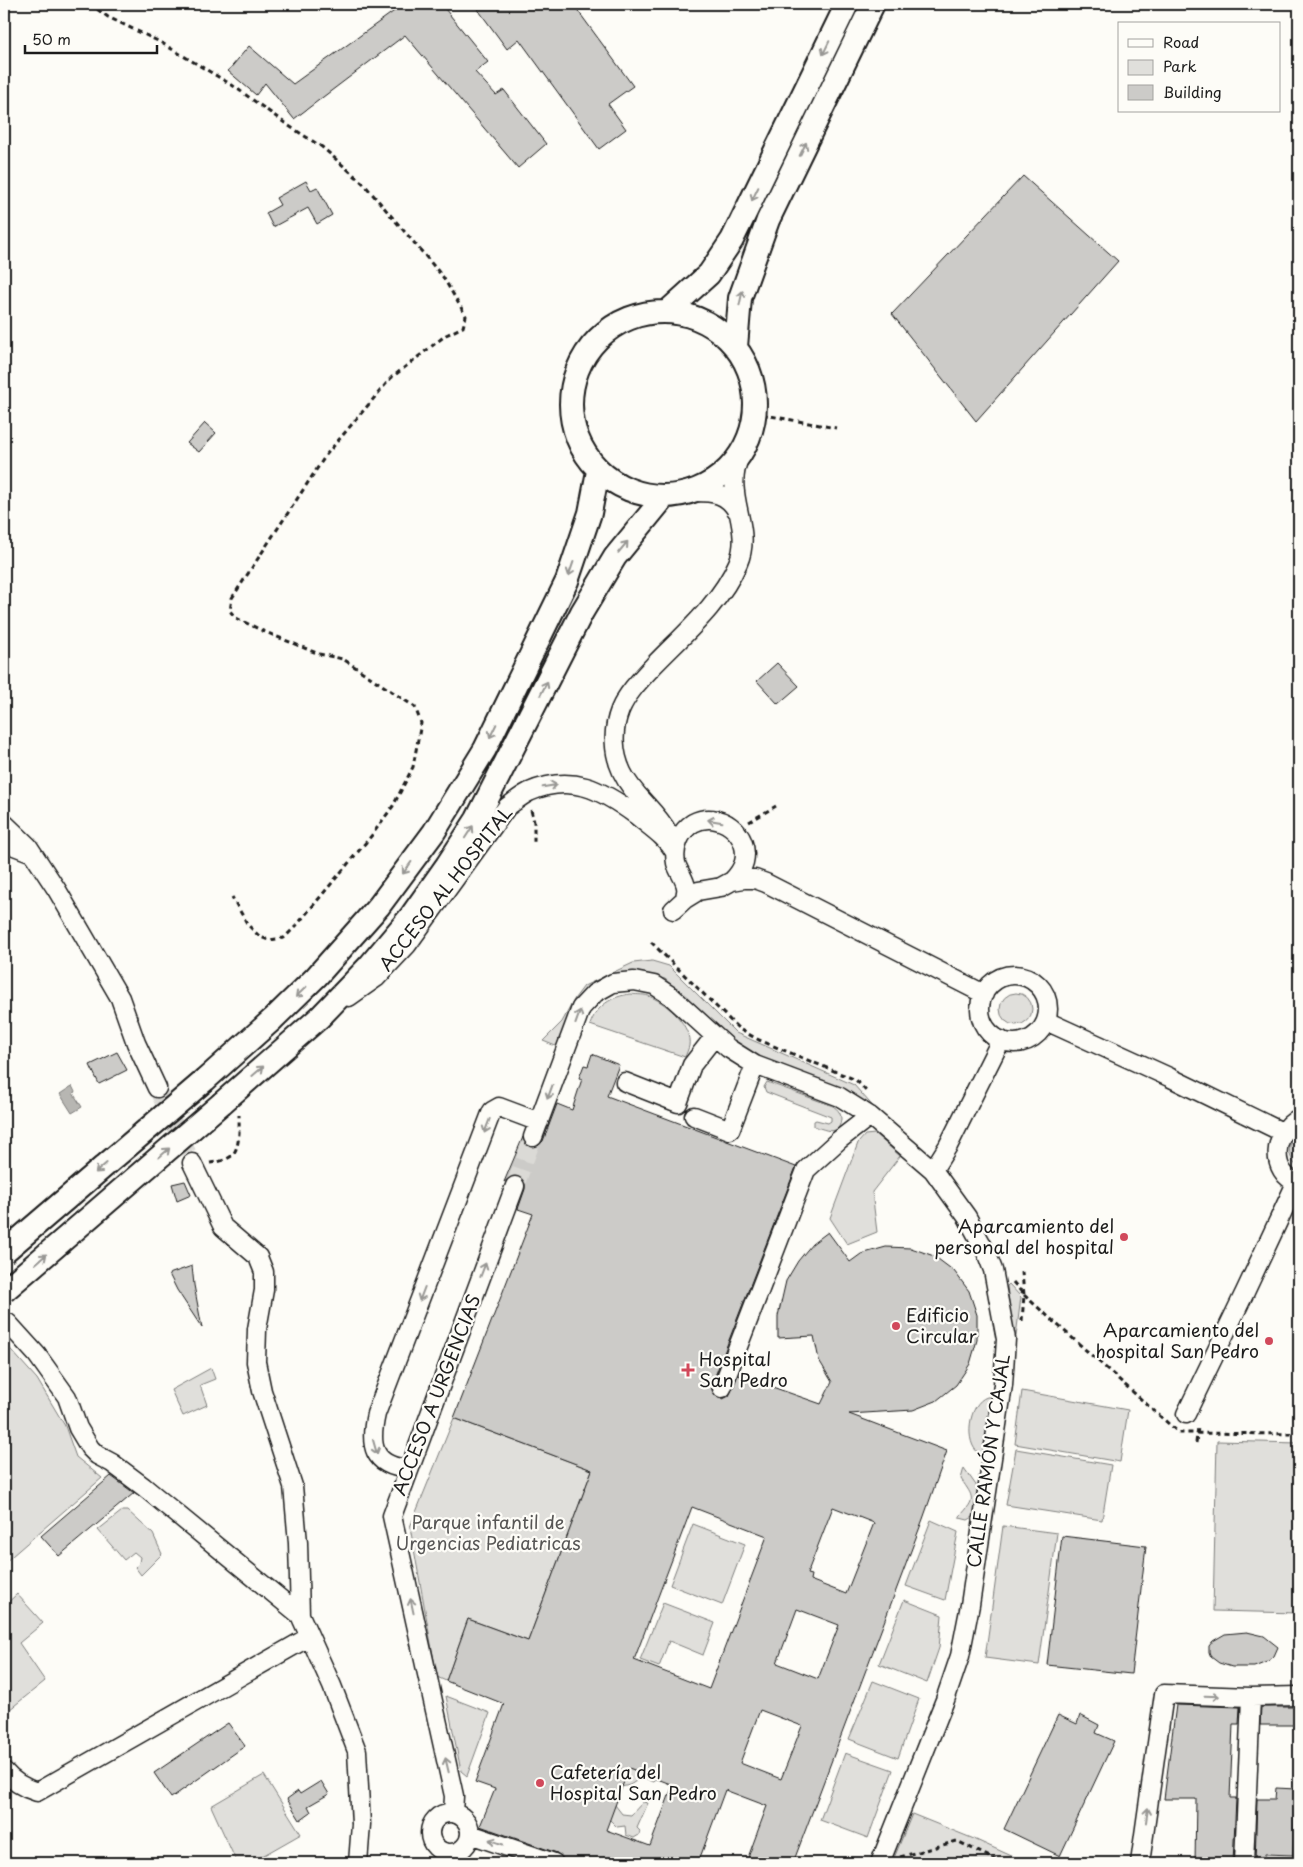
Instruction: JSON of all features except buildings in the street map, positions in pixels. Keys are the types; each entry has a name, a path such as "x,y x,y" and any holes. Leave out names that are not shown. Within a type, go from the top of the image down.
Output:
{"main road":[{"path":"667,312 709,274 732,240 847,4"},
{"path":"736,347 740,298 768,220 873,4"},
{"path":"667,312 687,314 705,322 722,332 736,347 750,372 756,400 752,429 740,456 720,477 695,492 665,496 641,495 618,486 598,472 583,452 573,429 570,404 573,380 583,357 599,337 619,322 642,314 667,312"},
{"path":"4,1252 205,1080 273,1019 316,977 379,906 434,832 485,748 567,580 590,513 598,472"},
{"path":"4,1291 320,1017 369,966 411,916 477,819 582,612 614,557 665,496"}],"street":[{"path":"740,456 736,465 733,484 743,532 740,560 731,578 711,605 626,698 616,722 615,744 622,772 638,796 661,822 675,852 676,863 687,888 679,904 698,891 722,887 744,879 755,879 984,994"},
{"path":"695,492 712,492 724,496 732,502 740,521"},
{"name":"ACCESO AL HOSPITAL","path":"320,1017 376,978 407,944 507,807 528,793 562,784 581,785 600,791 617,801 659,833 675,852"},
{"path":"661,822 681,827 704,820 716,819 736,830 742,840 745,851 744,862 732,882"},
{"path":"4,823 33,853 57,890 120,998 136,1043 157,1088"},
{"path":"675,852 678,840 684,830 693,823"},
{"path":"4,842 33,853"},
{"path":"744,856 766,883"},
{"path":"681,874 694,885 710,889"},
{"path":"1008,975 1019,975 1029,978 1038,984 1045,993 1048,1003 1046,1021 1037,1034 1023,1042 1012,1043 1001,1040 988,1029 983,1021 981,1004 984,994 997,979 1008,975"},
{"name":"CALLE RAMÓN Y CAJAL","path":"409,1468 398,1468 390,1465 376,1454 373,1448 372,1430 376,1414 492,1111 499,1107 536,1129 581,1008 595,993 613,983 634,980 654,985 671,996 714,1037 755,1065 840,1097 870,1116 933,1170 967,1217 986,1252 993,1270 1006,1339 1003,1385 970,1605 960,1656 945,1700 882,1859"},
{"path":"1046,1021 1169,1077 1282,1132"},
{"path":"625,1082 678,1102 692,1065 714,1037"},
{"path":"933,1170 948,1146 1001,1040"},
{"path":"694,1116 730,1130 755,1065"},
{"path":"722,1388 806,1170 839,1140 870,1116"},
{"path":"1192,1419 1245,1292 1298,1183 1285,1174 1278,1161 1277,1146 1282,1132 1290,1123 1299,1118"},
{"path":"194,1166 222,1227 258,1257 264,1272 264,1290 258,1329 256,1362 262,1391 293,1486 298,1542 300,1615 332,1686 357,1751 361,1824 358,1863"},
{"name":"ACCESO A URGENCIAS","path":"453,1813 454,1796 392,1516 515,1186"},
{"path":"8,1323 37,1355 67,1397 78,1428 90,1448 97,1455 112,1463 144,1487 300,1615"},
{"path":"4,1771 10,1779 37,1792 310,1636"},
{"path":"1140,1863 1164,1694 1251,1697 1299,1696"},
{"path":"1244,1863 1251,1697"},
{"path":"453,1813 468,1822 470,1834 466,1846 446,1858 442,1850 433,1842 430,1830 436,1818 453,1813"},
{"path":"470,1834 554,1863"}],"path":[{"path":"90,4 108,17 160,42 232,86 322,147 363,183 410,238 443,277 466,316 462,327 446,335 391,378 326,455 232,598 230,611 236,618 263,631 319,654 343,658 414,708 420,723 413,767 393,806 372,835 284,938 269,940 260,937 248,924 232,897"},
{"path":"754,413 836,428"},
{"path":"521,798 533,812 534,845"},
{"path":"736,830 776,806"},
{"path":"651,942 739,1029 759,1040 856,1080 870,1095"},
{"path":"194,1166 230,1157 235,1152 240,1115 224,1101"},
{"path":"1022,1272 1024,1294"},
{"path":"1008,1277 1024,1294 1179,1433 1299,1434"},
{"path":"1192,1419 1197,1434 1196,1443"},
{"path":"882,1859 898,1858 958,1841 1002,1863"}],"green space":[{"path":"652,961 669,966 736,1033 854,1085 877,1111 823,1080 771,1064 746,1051 665,979 635,972 601,986 558,1047 543,1041 562,1022 584,986 633,963"},
{"path":"1016,993 1028,997 1032,1009 1028,1021 1016,1025 1004,1021 1000,1009 1004,997"},
{"path":"631,994 644,995 658,1000 678,1017 689,1038 689,1046 685,1057 590,1025 596,1012 606,1003 617,997"},
{"path":"767,1082 833,1106 841,1116 838,1129 829,1131 814,1126 814,1121 828,1123 831,1121 831,1117 766,1092 764,1087"},
{"path":"1299,1131 1299,1168 1290,1155 1290,1145"},
{"path":"875,1134 900,1156 872,1192 877,1232 847,1244 830,1218 858,1143 865,1135"},
{"path":"1009,1284 1021,1297 1016,1336 1013,1336 1007,1286"},
{"path":"4,1342 37,1379 65,1426 76,1457 102,1478 4,1563"},
{"path":"211,1368 215,1379 200,1385 207,1405 183,1416 171,1390"},
{"path":"1022,1391 1128,1410 1120,1462 1015,1444"},
{"path":"987,1397 994,1397 985,1452 979,1453 971,1441 970,1424 976,1407"},
{"name":"Parque infantil de Urgencias Pediatricas","path":"454,1418 592,1470 528,1641 468,1619 446,1681 437,1677 410,1527"},
{"path":"1217,1441 1299,1443 1299,1613 1213,1611"},
{"path":"1016,1449 1111,1465 1102,1520 1006,1505"},
{"path":"964,1468 980,1491 975,1516 968,1520 960,1518 971,1502 969,1490 961,1479"},
{"path":"122,1511 128,1511 153,1534 162,1554 141,1575 135,1567 139,1563 140,1557 134,1552 124,1560 98,1530"},
{"path":"931,1520 958,1532 945,1600 906,1586"},
{"path":"693,1524 745,1544 722,1605 670,1585"},
{"path":"1003,1526 1057,1533 1039,1665 985,1658"},
{"path":"17,1594 43,1623 19,1643 45,1681 4,1714 4,1606"},
{"path":"904,1600 942,1615 939,1648 927,1683 879,1664"},
{"path":"663,1603 715,1623 703,1655 669,1641 659,1667 640,1660"},
{"path":"873,1681 919,1699 898,1758 849,1739"},
{"path":"446,1696 490,1713 467,1776 461,1771"},
{"path":"845,1753 893,1770 868,1838 820,1820"},
{"path":"629,1768 656,1778 654,1782 642,1777 630,1785 621,1787"},
{"path":"264,1775 301,1834 250,1863 237,1863 211,1806"},
{"path":"643,1802 648,1803 637,1828 640,1831 639,1835 634,1838 626,1835 625,1826 617,1827 609,1819 615,1805 622,1814 631,1815"},
{"path":"912,1814 974,1839 1027,1863 892,1863"}],"shaded area":[{"path":"72,1086 75,1092 73,1093 82,1107 72,1113 60,1094"}],"tunnel":[{"path":"157,1088 192,1163"},
{"path":"515,1186 533,1137"}],"place":[{"name":"Aparcamiento del personal del hospital","path":"1124,1237"},
{"name":"Edificio Circular","path":"896,1326"},
{"name":"Aparcamiento del hospital San Pedro","path":"1269,1341"},
{"name":"Hospital San Pedro","path":"688,1370"},
{"name":"Cafetería del Hospital San Pedro","path":"540,1783"}]}
